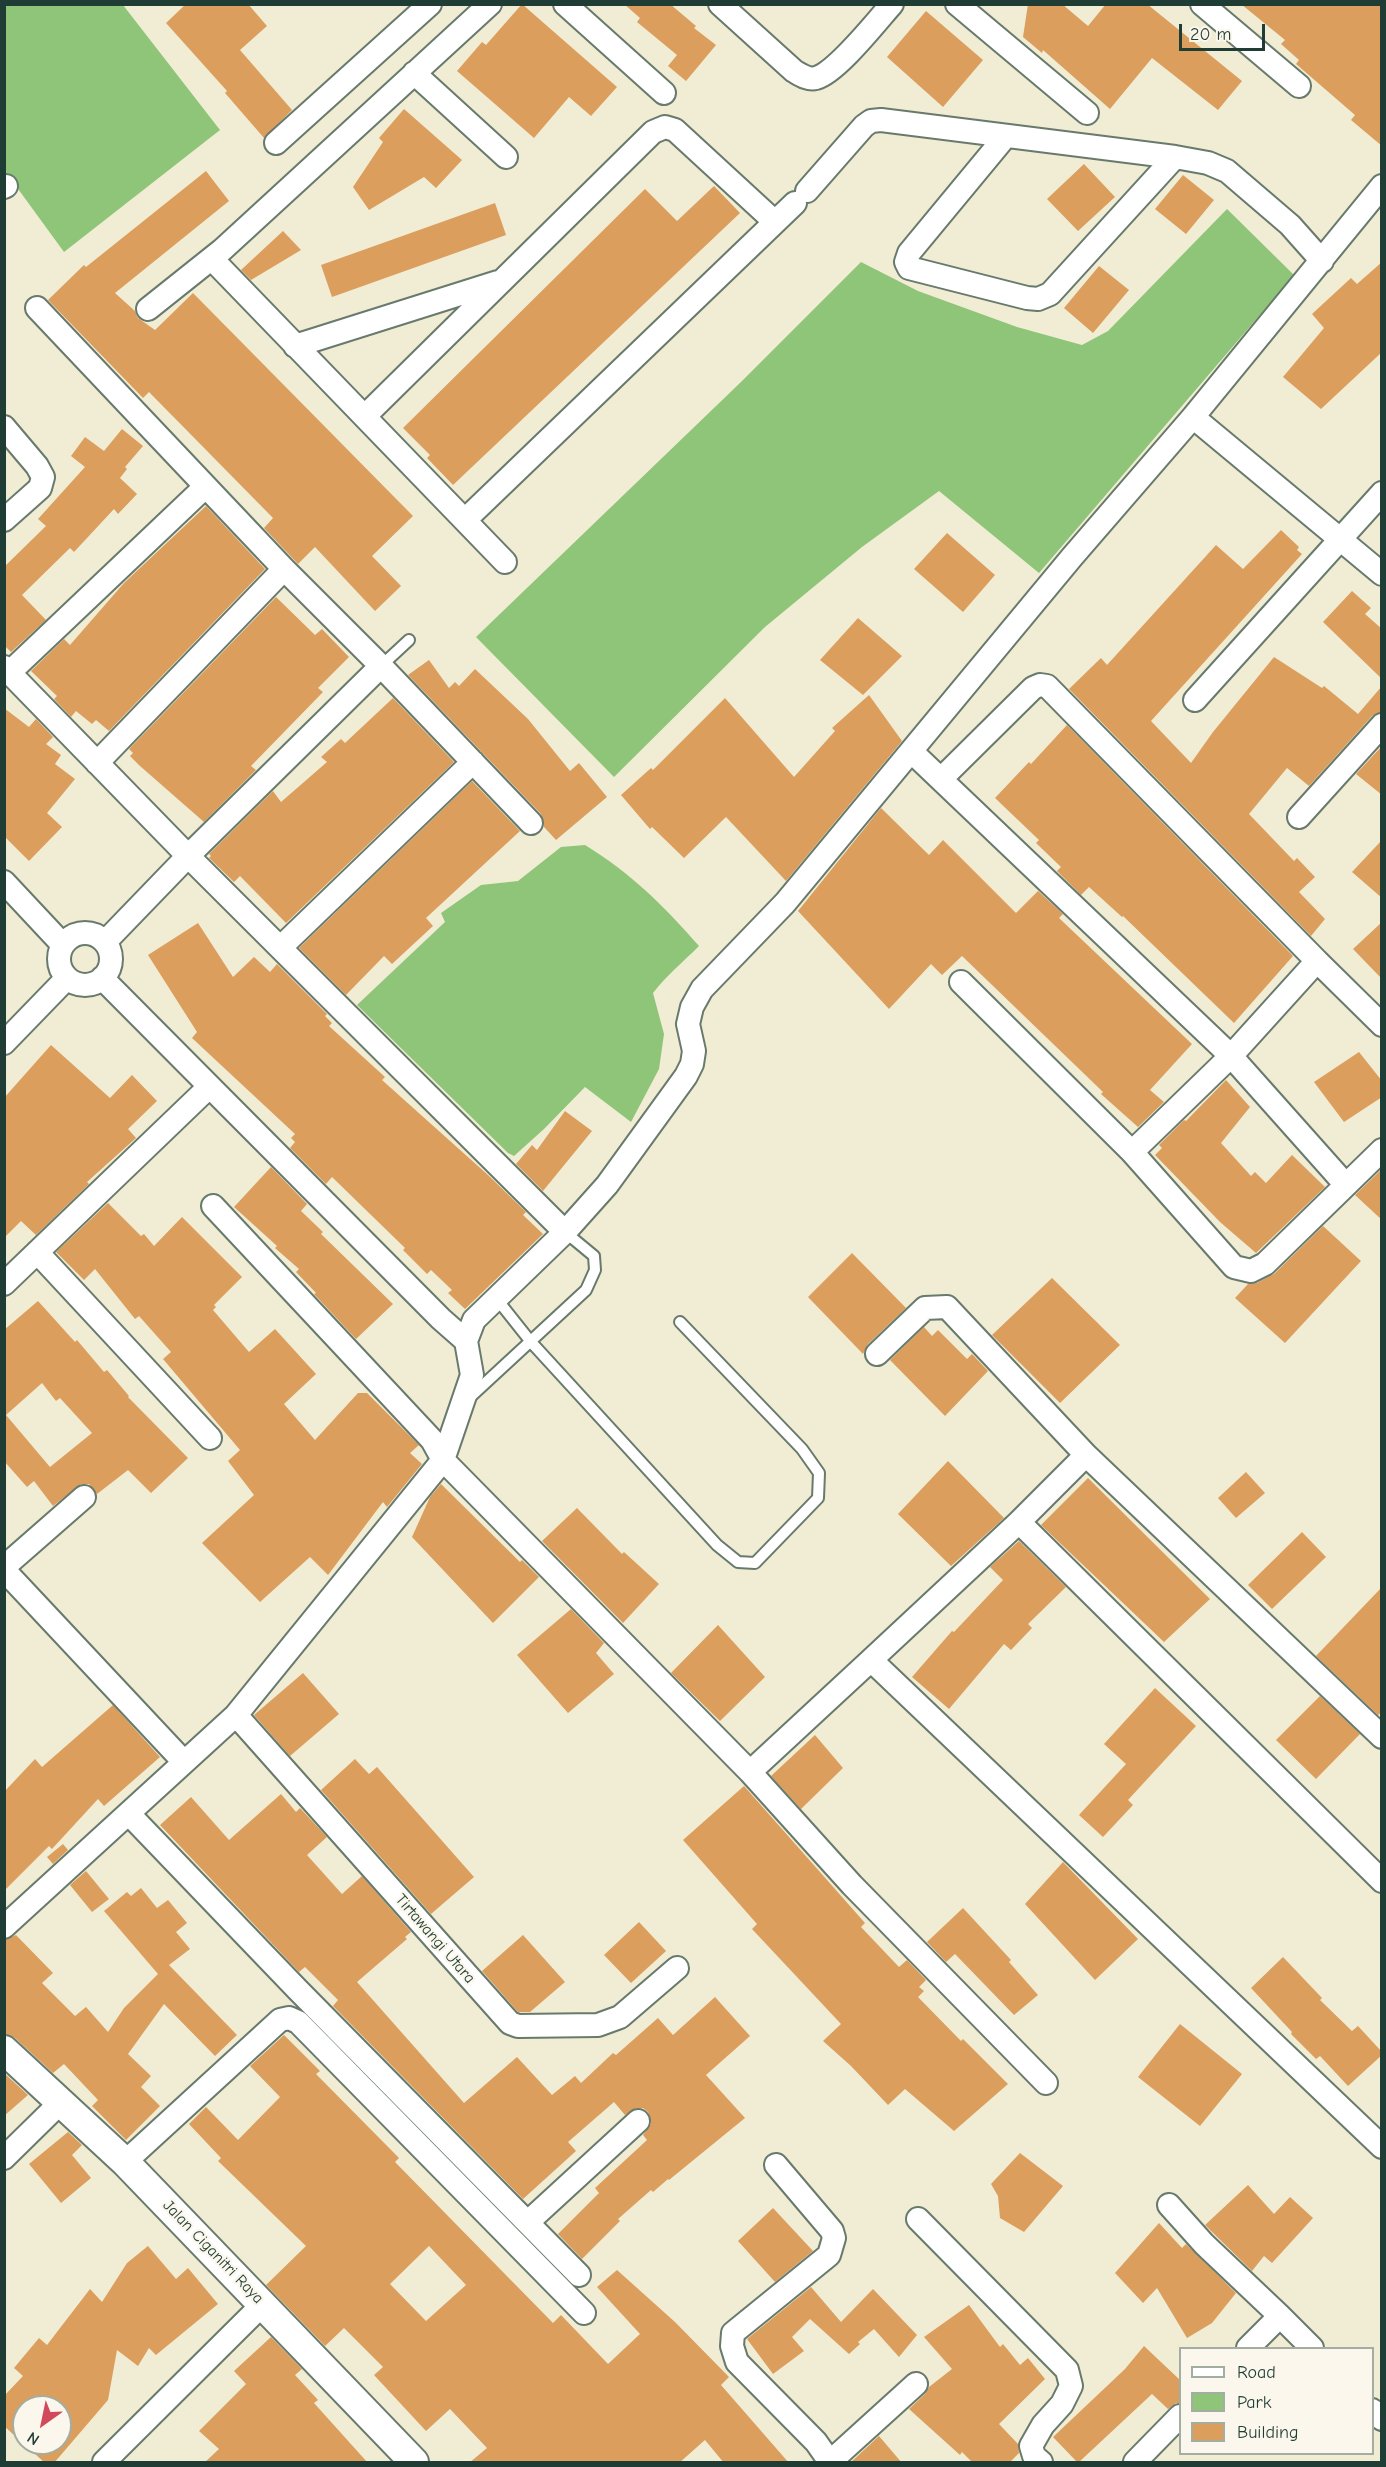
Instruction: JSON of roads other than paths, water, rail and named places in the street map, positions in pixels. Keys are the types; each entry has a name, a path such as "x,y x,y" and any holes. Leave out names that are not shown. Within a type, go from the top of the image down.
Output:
{"street":[{"path":"276,143 430,4"},
{"path":"148,309 212,259 490,4"},
{"path":"565,4 664,93"},
{"path":"720,4 794,72 809,79 818,77 833,68 892,4"},
{"path":"957,4 1087,113"},
{"path":"1202,4 1299,86"},
{"path":"414,73 506,157"},
{"path":"465,520 801,197 871,121 880,120 1208,163 1227,171 1290,225 1322,261"},
{"path":"365,416 653,132 665,127 675,130 775,222"},
{"path":"1005,137 909,253 906,262 909,268 1027,298 1038,299 1050,294 1175,157"},
{"path":"4,1927 236,1715 443,1460 472,1376 466,1341 474,1320 565,1232 607,1185 686,1076 692,1064 694,1051 688,1024 692,1007 702,990 784,903 912,752 1072,557 1193,417 1382,186"},
{"path":"212,259 505,562"},
{"path":"295,346 503,280"},
{"path":"37,309 205,487 531,823"},
{"path":"1193,417 1382,574"},
{"path":"4,427 37,466 43,477 40,488 4,520"},
{"path":"205,487 7,670 188,856 565,1232"},
{"path":"1195,700 1382,493"},
{"path":"97,763 284,569"},
{"path":"105,942 188,856 381,666"},
{"path":"942,778 1033,688 1040,685 1047,686 1317,961 1382,1024"},
{"path":"1299,817 1382,726"},
{"path":"912,752 942,778 1232,1056 1345,1184"},
{"path":"280,947 473,762"},
{"path":"4,882 63,945"},
{"path":"83,933 95,934 105,942 110,954 110,967 102,978 91,984 78,984 67,978 61,968 59,956 63,945 71,936 83,933"},
{"path":"1132,1152 1232,1056 1317,961"},
{"path":"4,1043 67,978"},
{"path":"102,978 441,1319 466,1341"},
{"path":"960,982 1132,1152 1234,1267 1251,1271 1265,1264 1382,1150"},
{"path":"4,1284 209,1087"},
{"path":"213,1206 432,1440 443,1460 750,1772 852,1885 1046,2083"},
{"path":"37,1252 210,1438"},
{"path":"877,1354 925,1308 947,1307 1086,1455 1382,1737"},
{"path":"750,1772 1019,1522 1086,1455"},
{"path":"84,1497 4,1568 184,1762"},
{"path":"1019,1522 1382,1881"},
{"path":"871,1660 1382,2146"},
{"name":"Tirtawangi Utara","path":"236,1715 510,2023 518,2026 598,2025 620,2017 677,1968"},
{"path":"129,1814 297,1989 579,2275"},
{"path":"125,2162 280,2020 290,2018 306,2030 584,2313"},
{"name":"Jalan Ciganitri Raya","path":"4,2050 125,2162 414,2463"},
{"path":"4,2158 61,2102"},
{"path":"528,2223 638,2121"},
{"path":"776,2165 832,2231 832,2246 829,2255 733,2333 732,2346 737,2362 816,2442 830,2462 916,2384"},
{"path":"1169,2205 1204,2244 1309,2347"},
{"path":"918,2219 1067,2370 1071,2386 1062,2404 1042,2425 1035,2437 1031,2446 1034,2460"},
{"path":"104,2463 263,2304"},
{"path":"1250,2347 1280,2316"},
{"path":"1135,2463 1179,2417"}],"lane":[{"path":"381,666 410,640"},
{"path":"464,1403 586,1290 594,1270 594,1256 565,1232"},
{"path":"496,1298 531,1342 717,1545 738,1562 755,1563 818,1498 819,1473 802,1449 680,1322"}]}
